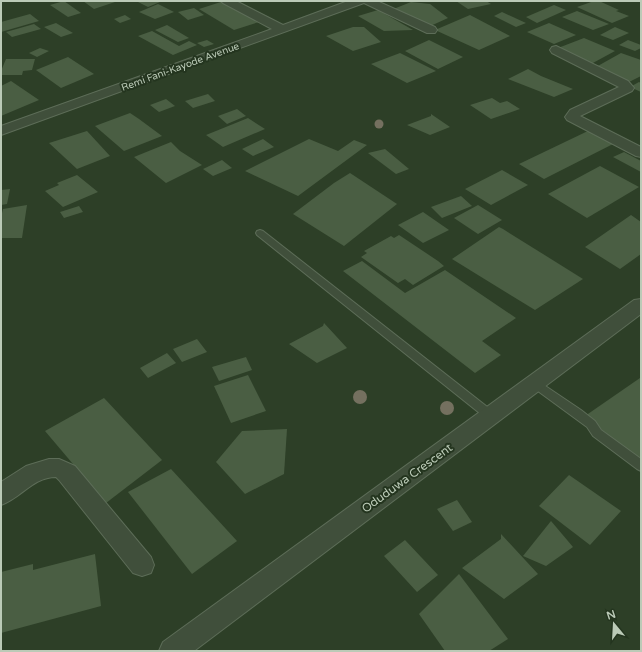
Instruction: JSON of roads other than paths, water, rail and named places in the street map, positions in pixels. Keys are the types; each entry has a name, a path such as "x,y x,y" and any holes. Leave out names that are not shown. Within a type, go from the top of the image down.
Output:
{"street":[{"path":"227,1 282,29"},
{"name":"Remi Fani-Kayode Avenue","path":"1,131 359,1"},
{"path":"368,1 431,30"},
{"path":"556,50 623,84 627,88 575,113 572,118 641,153"},
{"name":"Oduduwa Crescent","path":"174,650 491,416 534,382 641,305"},
{"path":"1,495 36,472 46,468 58,468 67,473 142,565"}],"lane":[{"path":"260,233 491,416"},
{"path":"534,382 577,413 591,424 597,432 641,466"}]}
